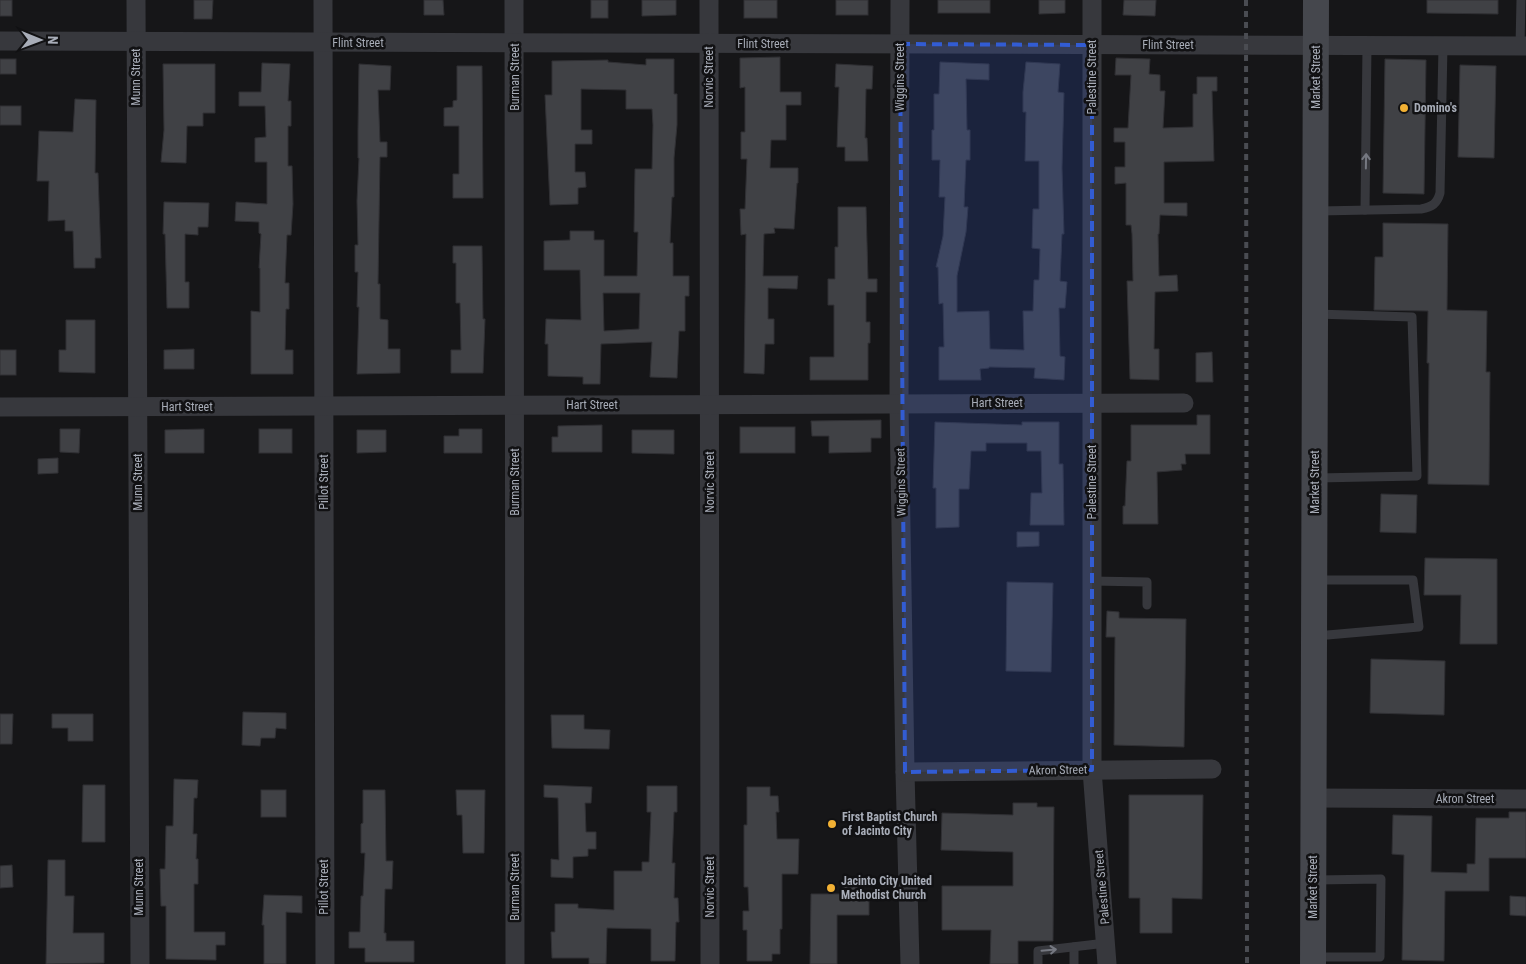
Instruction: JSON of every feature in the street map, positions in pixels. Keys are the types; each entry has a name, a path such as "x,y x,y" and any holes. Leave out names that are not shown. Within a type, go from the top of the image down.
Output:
{"main road":[{"name":"Market Street","path":"1313,961 1316,0"}],"street":[{"name":"Munn Street","path":"136,0 140,964"},
{"name":"Pillot Street","path":"323,0 324,964"},
{"name":"Burman Street","path":"514,0 515,964"},
{"name":"Norvic Street","path":"709,0 710,964"},
{"name":"Wiggins Street","path":"900,0 899,404 910,964"},
{"name":"Palestine Street","path":"1092,0 1092,770 1107,964"},
{"name":"Flint Street","path":"0,42 1523,46"},
{"name":"Hart Street","path":"0,407 1184,403"},
{"name":"Akron Street","path":"905,772 1212,769"},
{"name":"Akron Street","path":"1313,798 1526,799"}],"lane":[{"path":"1520,0 1523,46"},
{"path":"1365,210 1368,46"},
{"path":"1316,211 1421,209 1430,208 1437,203 1440,193 1443,46"},
{"path":"1315,314 1412,317 1417,476 1315,478"},
{"path":"1314,580 1413,580 1419,627 1314,636"},
{"path":"1092,581 1147,582 1148,605"},
{"path":"1313,880 1381,880 1380,957 1313,961"},
{"path":"1038,964 1038,951 1106,943"},
{"path":"1074,947 1074,964"}],"highlighted area":[{"path":"900,44 1092,45 1092,770 905,772"}],"building":[{"path":"0,0 12,0 12,16 0,16"},
{"path":"194,0 213,0 212,19 194,19"},
{"path":"424,0 443,0 444,15 424,15"},
{"path":"591,0 608,0 608,18 591,18"},
{"path":"642,0 676,0 676,15 642,16"},
{"path":"744,0 777,0 777,18 744,18"},
{"path":"836,0 868,0 868,15 836,15"},
{"path":"938,0 990,0 990,13 938,13"},
{"path":"1039,0 1065,0 1065,13 1039,14"},
{"path":"1124,0 1156,0 1155,16 1123,15"},
{"path":"1427,0 1498,0 1498,14 1427,13"},
{"path":"780,57 780,92 801,92 801,105 786,105 786,140 771,140 770,168 798,168 798,183 794,229 774,228 775,233 764,234 763,276 798,276 797,289 768,288 768,319 774,319 774,344 765,344 764,374 744,373 746,234 741,235 740,209 745,209 747,159 741,159 741,132 745,132 745,87 740,88 740,58"},
{"path":"1116,58 1150,59 1149,74 1160,75 1160,91 1165,91 1163,128 1193,127 1193,94 1197,94 1197,77 1217,77 1217,91 1212,91 1214,161 1164,162 1164,203 1187,203 1187,216 1160,215 1158,234 1159,276 1177,275 1178,291 1155,292 1154,349 1159,349 1159,380 1130,379 1127,281 1133,281 1132,234 1131,225 1126,225 1126,183 1115,184 1115,167 1125,167 1125,142 1114,142 1114,128 1128,128 1131,75 1115,75"},
{"path":"0,59 16,59 16,74 0,74"},
{"path":"646,59 674,59 674,94 677,94 677,125 670,243 673,243 673,276 689,276 689,296 685,296 685,331 679,331 677,378 650,377 652,342 601,344 600,384 583,384 583,377 548,376 548,344 545,344 546,319 581,320 580,270 544,270 544,241 570,240 570,231 594,231 594,240 604,240 604,276 637,276 638,232 634,232 635,169 652,169 653,125 652,109 626,109 626,90 581,89 581,130 592,130 592,144 575,144 575,172 585,172 586,187 578,188 578,204 550,205 545,95 552,95 552,61 608,60 608,62 646,65","holes":["603,293 640,293 639,329 604,331"]},
{"path":"1385,59 1426,60 1424,194 1383,193"},
{"path":"940,62 989,64 989,80 966,79 967,130 970,130 970,160 966,160 964,207 968,207 966,232 957,276 957,312 989,311 990,349 1024,350 1023,311 1033,311 1034,280 1039,280 1040,249 1032,248 1033,209 1039,209 1039,161 1025,161 1026,112 1023,112 1023,92 1026,62 1060,64 1058,92 1064,93 1062,168 1064,234 1062,234 1060,281 1067,282 1065,308 1059,308 1060,356 1065,357 1064,380 1034,378 1035,368 989,367 980,369 981,380 939,380 939,347 944,347 943,303 939,304 938,267 936,267 943,236 945,197 939,197 940,160 932,160 932,130 934,130 934,94 939,94"},
{"path":"262,63 290,64 288,101 291,101 291,126 288,126 288,166 292,166 293,204 291,235 287,235 285,283 289,283 289,309 286,309 285,350 293,350 293,374 251,374 251,311 260,312 259,268 261,234 259,233 259,222 235,221 236,202 267,204 267,162 255,162 255,138 266,137 265,106 239,106 239,92 261,92"},
{"path":"163,64 215,64 215,113 203,113 203,126 187,126 186,163 161,162 164,130"},
{"path":"359,64 391,66 390,90 378,90 380,142 387,142 387,157 380,157 378,284 380,284 380,319 388,320 388,349 400,349 400,373 357,374 359,307 357,307 358,272 355,272 355,245 358,245"},
{"path":"836,64 873,66 872,89 866,89 865,138 867,138 868,161 845,161 845,147 837,147 839,87 835,87"},
{"path":"1460,65 1496,66 1494,158 1458,157"},
{"path":"457,66 482,66 483,198 453,198 453,174 459,174 459,126 444,126 444,108 453,107 453,101 457,100"},
{"path":"75,99 96,100 95,173 98,173 101,258 95,258 95,268 74,268 73,231 65,231 65,220 48,221 49,181 37,181 39,131 73,132"},
{"path":"0,106 21,106 21,125 0,125"},
{"path":"164,202 209,203 208,227 198,227 198,235 185,234 185,282 189,282 189,308 167,308 165,234 163,234"},
{"path":"838,207 866,207 868,279 877,279 877,292 866,292 866,322 870,322 868,380 810,380 810,357 834,357 834,305 828,305 828,279 835,279 835,247 838,247"},
{"path":"1383,223 1448,224 1447,310 1487,311 1486,372 1490,372 1489,485 1428,484 1428,311 1374,310 1375,257 1383,257"},
{"path":"453,246 482,246 483,319 485,319 483,373 451,373 451,350 461,350 460,303 456,303 456,263 453,263"},
{"path":"66,320 95,320 95,373 59,372 59,350 66,350"},
{"path":"194,349 194,369 164,369 164,350"},
{"path":"0,350 16,350 16,375 0,375"},
{"path":"1212,352 1213,382 1196,382 1196,353"},
{"path":"1197,415 1210,415 1210,454 1185,454 1186,464 1181,464 1182,470 1157,472 1158,524 1123,524 1127,461 1131,461 1131,425 1197,425"},
{"path":"881,420 881,438 871,438 871,452 829,453 829,436 812,436 811,421"},
{"path":"935,422 1022,425 1022,422 1059,422 1059,464 1063,464 1064,525 1030,525 1031,493 1042,493 1041,451 1027,451 1027,443 986,443 986,451 971,451 969,489 959,489 959,527 936,528 936,488 933,488"},
{"path":"602,425 602,452 552,452 552,437 558,437 558,426"},
{"path":"740,427 795,427 795,453 740,453"},
{"path":"60,429 80,429 79,453 60,452"},
{"path":"204,429 204,453 165,453 165,430"},
{"path":"259,429 292,429 292,453 259,453"},
{"path":"459,429 482,429 482,453 444,453 444,436 459,436"},
{"path":"357,430 386,430 386,452 357,453"},
{"path":"632,430 674,430 674,454 632,453"},
{"path":"58,458 58,473 38,474 38,459"},
{"path":"1381,494 1417,495 1416,533 1380,532"},
{"path":"1017,532 1039,532 1039,546 1017,547"},
{"path":"1425,558 1497,559 1497,644 1460,644 1461,595 1424,595"},
{"path":"1007,582 1053,583 1051,672 1006,671"},
{"path":"1107,611 1119,612 1119,618 1186,619 1184,747 1114,745 1115,637 1106,637"},
{"path":"1371,659 1445,661 1444,715 1370,713"},
{"path":"243,712 286,713 286,729 276,728 275,738 261,738 260,746 242,745"},
{"path":"0,714 13,714 12,744 0,744"},
{"path":"52,714 93,714 93,741 68,741 68,728 52,728"},
{"path":"551,715 584,715 584,729 610,730 609,749 552,748"},
{"path":"174,779 198,780 197,798 194,798 193,834 197,834 196,859 198,859 198,884 194,884 194,932 225,932 225,945 216,945 216,960 166,959 166,906 161,906 160,869 165,869 166,826 173,826"},
{"path":"83,785 105,785 105,842 82,842"},
{"path":"544,785 592,787 591,803 585,803 586,832 596,832 596,849 588,849 588,856 573,857 573,878 551,877 551,859 559,860 558,798 544,797"},
{"path":"647,786 677,786 677,812 674,812 672,863 675,863 674,898 678,898 679,922 676,922 675,961 651,961 651,929 607,928 606,964 589,964 589,958 552,958 551,932 555,932 555,904 578,904 578,908 614,910 614,871 642,871 642,862 649,862 651,812 647,812"},
{"path":"747,787 770,787 770,796 778,796 779,812 776,812 777,839 799,839 798,874 782,874 780,954 772,954 772,961 747,961 747,930 743,930 743,911 749,911 748,887 744,887 744,825 747,825"},
{"path":"261,790 286,790 286,817 261,817"},
{"path":"363,790 385,790 386,861 393,861 392,889 385,889 384,933 386,933 386,941 414,941 414,962 365,962 365,948 349,948 349,932 360,932 365,853 361,853"},
{"path":"456,790 485,790 484,853 463,853 462,815 457,815"},
{"path":"1129,795 1203,795 1202,899 1172,898 1172,933 1140,933 1140,898 1129,898"},
{"path":"1013,803 1037,803 1037,807 1054,807 1053,941 1018,941 1018,964 990,964 991,930 942,930 942,886 1013,886 1013,852 941,850 942,813 1013,815"},
{"path":"1509,812 1526,812 1526,858 1489,858 1489,891 1445,891 1444,961 1402,960 1404,855 1392,854 1393,815 1432,816 1431,872 1467,873 1467,864 1475,864 1476,818 1509,818"},
{"path":"48,860 65,860 65,896 74,896 73,933 104,933 104,963 46,964"},
{"path":"12,865 13,887 0,888 0,866"},
{"path":"843,880 857,880 857,894 869,894 869,915 837,915 837,964 810,964 811,894 843,894"},
{"path":"264,895 302,896 302,913 286,912 286,964 264,964 264,925 262,925"},
{"path":"1510,896 1526,897 1526,916 1510,915"}],"railway":[{"path":"1246,0 1247,964"}],"place":[{"name":"Domino's","path":"1404,108"},
{"name":"First Baptist Church of Jacinto City","path":"832,824"},
{"name":"Jacinto City United Methodist Church","path":"831,888"}]}
